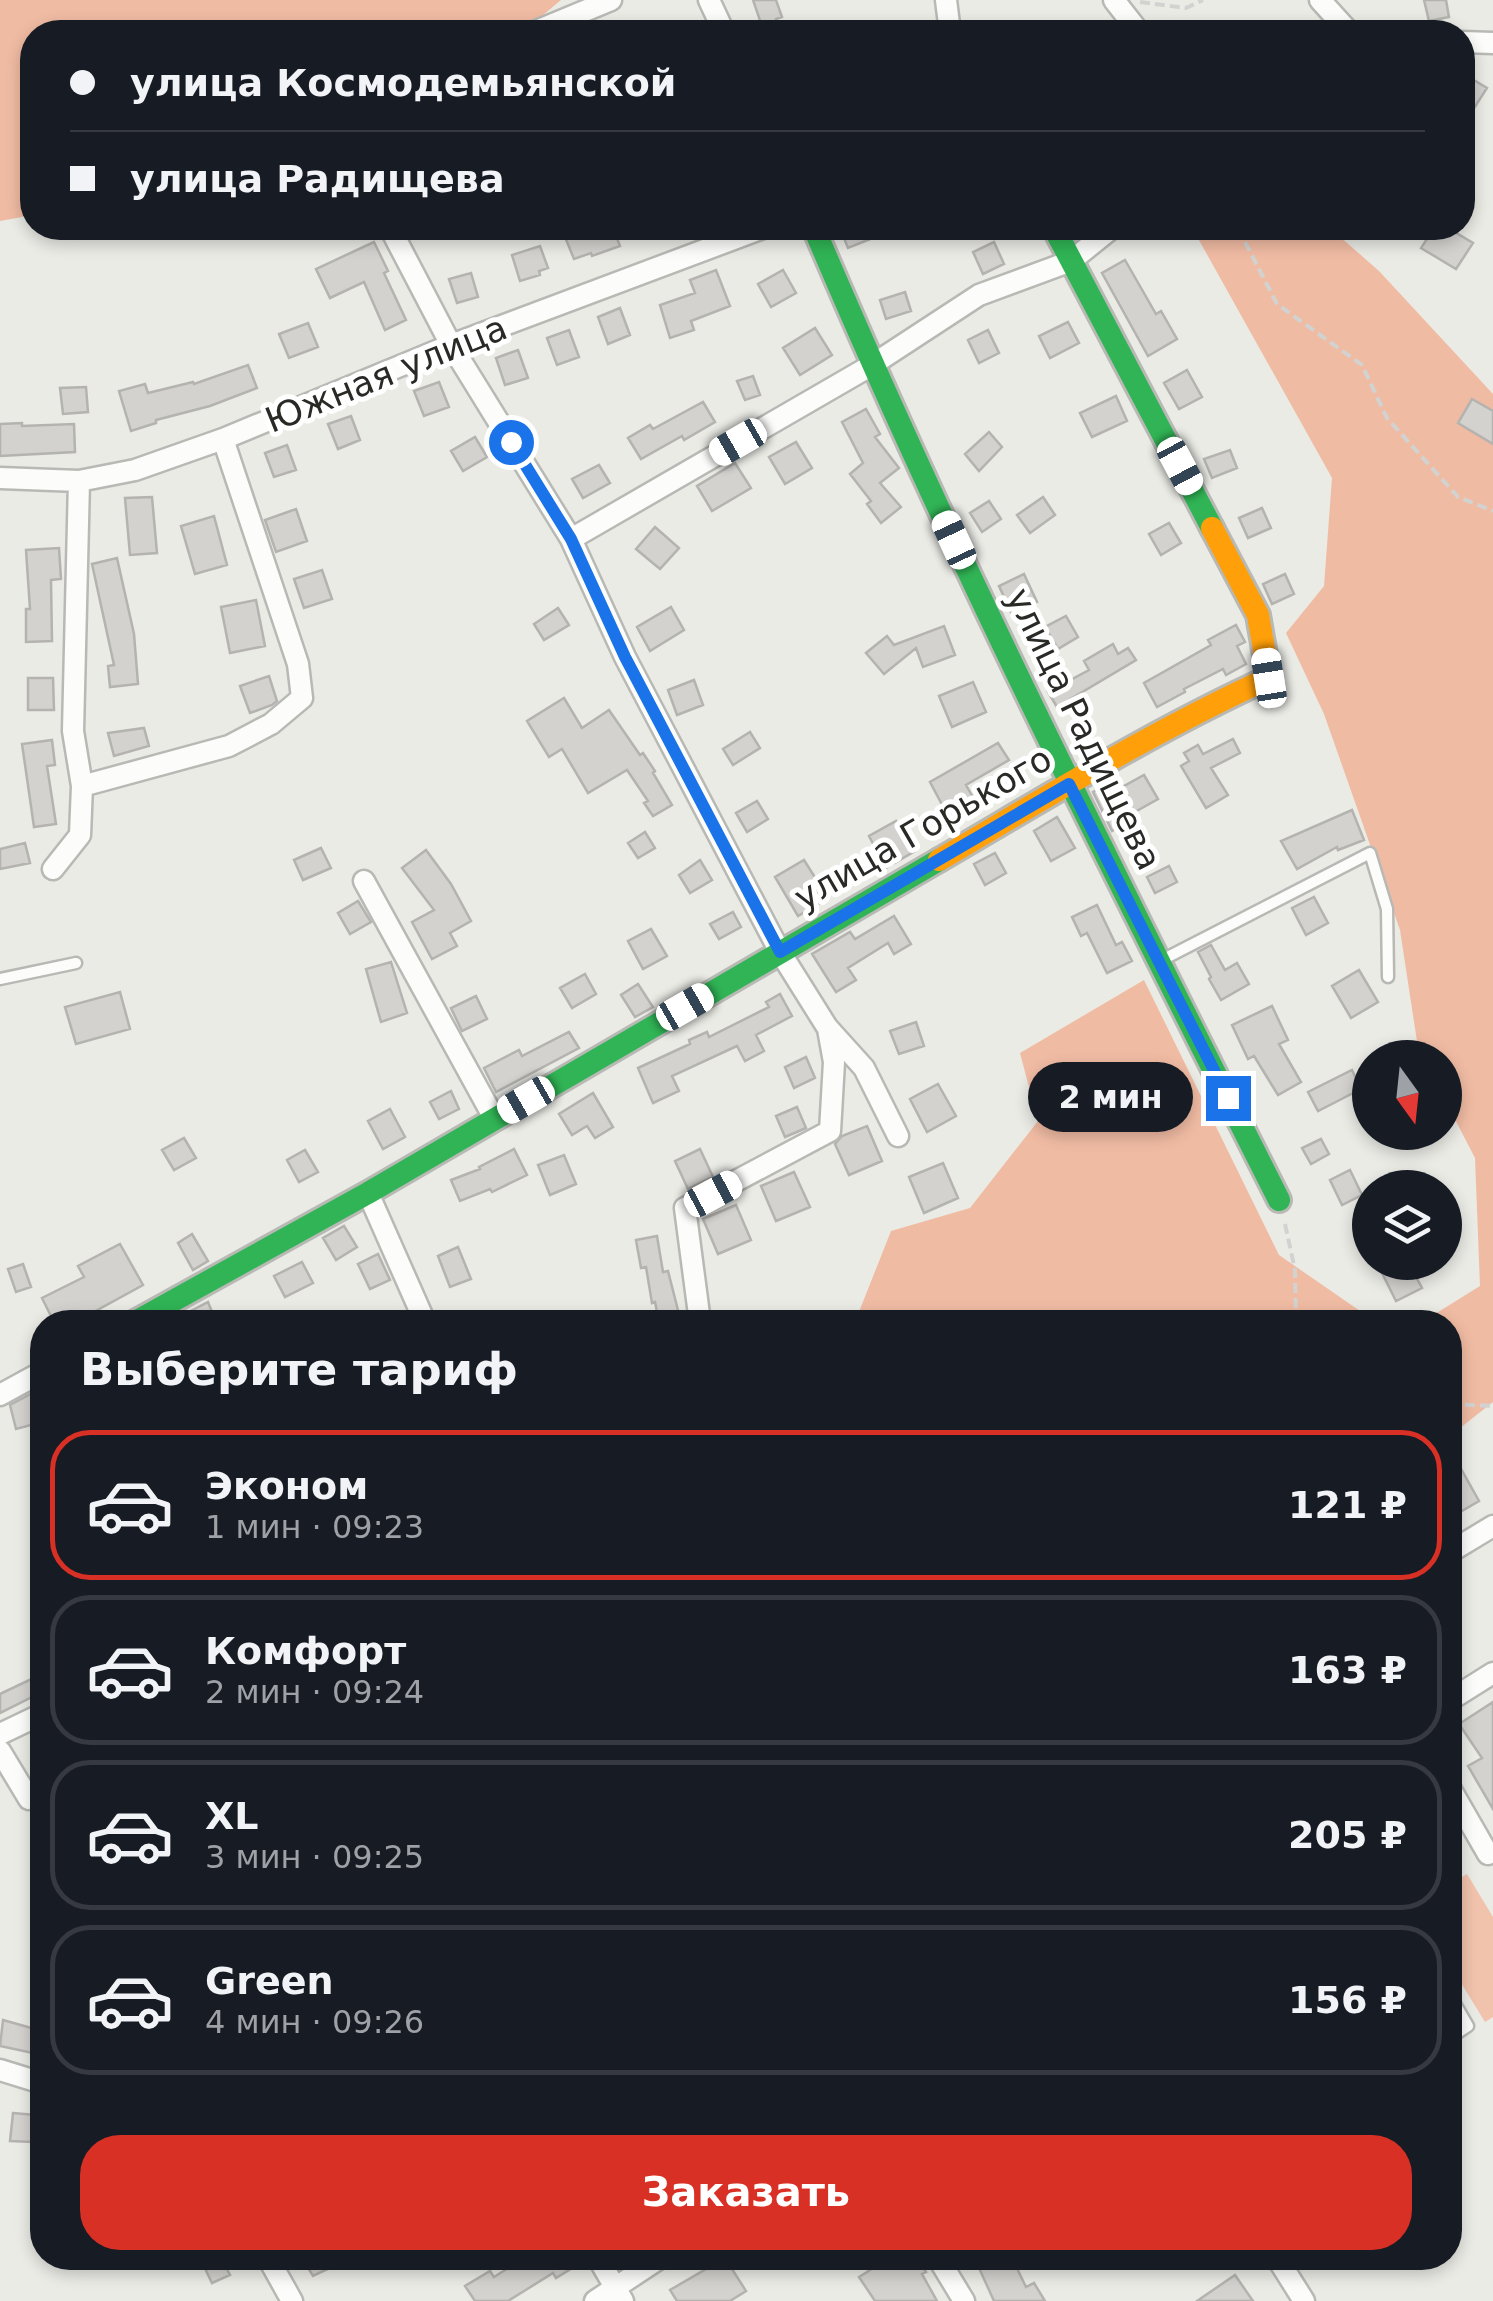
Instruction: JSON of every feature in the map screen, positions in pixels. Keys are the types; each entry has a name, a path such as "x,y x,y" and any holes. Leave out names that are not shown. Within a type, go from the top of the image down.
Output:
{"street":[{"path":"563,20 611,0"},
{"path":"1114,0 1130,20"},
{"path":"1320,0 1338,20"},
{"path":"396,240 451,345 571,539 625,657 780,952 827,1027 864,1068 898,1136"},
{"name":"Южная улица","path":"0,478 79,482 136,470 223,440 451,345 731,240"},
{"name":"улица Радищева","path":"819,240 872,365 1069,784 1279,1200"},
{"path":"1060,240 1071,261"},
{"path":"571,539 872,365 979,295 1071,261 1097,240"},
{"name":"улица Горького","path":"177,1310 494,1118 1069,784 1228,696 1269,678 1258,614 1071,261"},
{"path":"82,786 228,746 271,724 302,698 298,664 223,440"},
{"path":"53,870 80,836 82,786 73,731 79,482"},
{"path":"364,880 494,1118"},
{"path":"698,1310 685,1208 830,1131 834,1062 827,1027"},
{"path":"368,1193 419,1310"},
{"path":"0,1395 30,1379"},
{"path":"1462,1545 1493,1526"},
{"path":"1462,1692 1493,1673"},
{"path":"0,1734 30,1720"},
{"path":"0,1751 29,1798"},
{"path":"1462,1809 1488,1854"},
{"path":"0,2070 30,2079"},
{"path":"275,2270 292,2301"},
{"path":"605,2270 619,2294"},
{"path":"595,2301 619,2294 646,2270"},
{"path":"945,2270 964,2301"},
{"path":"1285,2270 1304,2301"}],"lane":[{"path":"1160,961 1370,852 1387,910 1388,977"},
{"path":"0,979 76,963"}],"path":[{"path":"1134,0 1186,8 1203,0"},
{"path":"1244,240 1277,304 1362,364 1387,418 1408,442 1458,497 1493,511"},
{"path":"1279,1200 1295,1270 1296,1310"},
{"path":"1462,1405 1493,1406"}],"shaded area":[{"path":"0,0 561,0 537,20 20,20 20,217 0,221"},
{"path":"1199,240 1344,240 1379,271 1493,394 1493,1402 1462,1427 1462,1310 1441,1310 1480,1286 1475,1158 1462,1133 1462,1040 1417,1040 1400,930 1324,714 1286,633 1324,586 1332,478"},
{"path":"1144,980 1279,1255 1359,1310 860,1310 891,1231 970,1208 1038,1121 1020,1053"},
{"path":"1467,1874 1493,1917 1493,2017 1485,2022 1462,1985 1462,1877"}],"building":[{"path":"753,0 776,0 782,17 760,20"},
{"path":"1424,0 1446,0 1449,17 1429,20"},
{"path":"1475,81 1487,88 1475,107"},
{"path":"566,240 618,240 620,246 592,256 591,253 574,259"},
{"path":"845,240 868,240 848,248"},
{"path":"1426,240 1473,243 1456,269 1421,248"},
{"path":"374,242 406,320 385,330 364,282 330,298 316,269"},
{"path":"994,242 1004,264 983,274 973,252"},
{"path":"540,246 548,268 520,281 512,255"},
{"path":"1125,260 1156,314 1161,311 1177,339 1148,356 1102,273"},
{"path":"716,270 730,306 691,321 694,330 670,338 660,305 695,293 690,280"},
{"path":"783,270 796,293 771,307 758,284"},
{"path":"471,273 478,297 457,303 449,279"},
{"path":"905,292 911,311 886,319 880,300"},
{"path":"620,308 630,335 608,344 598,317"},
{"path":"1068,322 1079,343 1050,358 1039,336"},
{"path":"308,323 318,347 289,358 279,334"},
{"path":"815,328 832,355 800,375 783,348"},
{"path":"569,330 579,357 557,365 547,338"},
{"path":"988,330 999,353 979,363 968,340"},
{"path":"518,350 528,378 505,385 496,358"},
{"path":"248,365 257,388 131,431 119,391 145,384 148,393 194,384"},
{"path":"1187,370 1202,397 1179,409 1164,383"},
{"path":"753,376 760,395 745,400 737,381"},
{"path":"439,382 449,407 424,416 414,391"},
{"path":"86,387 88,412 63,414 60,388"},
{"path":"1116,396 1127,421 1092,437 1080,413"},
{"path":"1472,399 1493,411 1493,444 1458,423"},
{"path":"703,402 715,422 641,459 628,438"},
{"path":"866,409 880,434 875,437 899,468 880,483 901,507 881,523 867,504 871,501 850,474 863,463 842,422"},
{"path":"351,416 360,440 338,449 328,424"},
{"path":"0,424 74,424 75,452 0,456"},
{"path":"989,432 1002,447 979,471 965,454"},
{"path":"475,437 487,457 463,471 451,451"},
{"path":"796,442 812,468 785,484 769,457"},
{"path":"287,445 296,470 274,477 265,453"},
{"path":"1230,450 1237,468 1212,478 1204,459"},
{"path":"735,463 751,488 712,511 697,486"},
{"path":"599,465 610,483 583,498 572,479"},
{"path":"152,497 157,553 130,555 125,498"},
{"path":"1043,497 1055,515 1030,533 1017,515"},
{"path":"989,501 1001,519 982,532 970,513"},
{"path":"1262,508 1271,528 1248,538 1239,518"},
{"path":"296,509 307,541 276,552 265,520"},
{"path":"214,516 227,565 195,574 181,526"},
{"path":"1169,523 1181,543 1161,555 1149,534"},
{"path":"655,527 679,548 660,569 636,549"},
{"path":"59,548 61,579 51,580 52,641 26,642 26,609 30,609 26,550"},
{"path":"117,558 134,634 138,684 110,687 108,666 114,665 92,564"},
{"path":"322,570 332,599 304,608 294,579"},
{"path":"1024,574 1037,602 1012,614 999,586"},
{"path":"1285,574 1294,594 1272,604 1263,584"},
{"path":"256,600 265,646 230,653 221,607"},
{"path":"671,607 684,630 650,651 637,627"},
{"path":"558,608 569,625 544,640 534,624"},
{"path":"1066,616 1078,637 1058,649 1045,627"},
{"path":"1236,625 1245,642 1237,646 1246,664 1226,675 1223,669 1157,707 1144,683 1211,645 1208,640"},
{"path":"944,626 955,655 923,667 916,648 884,674 866,653 887,636 894,645"},
{"path":"1113,644 1118,654 1128,648 1136,660 1057,707 1048,692 1089,670 1084,661"},
{"path":"269,676 277,701 250,713 240,686"},
{"path":"28,678 53,678 54,710 28,710"},
{"path":"694,680 703,705 677,715 668,690"},
{"path":"973,682 986,712 952,727 939,696"},
{"path":"564,698 582,728 609,710 655,771 672,805 653,816 644,803 648,801 627,770 588,793 562,749 549,757 527,721"},
{"path":"144,728 149,746 114,756 108,733"},
{"path":"750,732 760,748 733,765 723,749"},
{"path":"1233,739 1240,753 1211,768 1228,795 1206,808 1181,766 1189,761 1184,753 1198,745 1203,754"},
{"path":"52,740 55,765 47,766 56,824 34,827 22,744"},
{"path":"998,743 1009,760 966,785 974,799 947,814 930,782"},
{"path":"1144,775 1158,799 1126,817 1128,822 1112,831 1093,792 1108,784 1113,792"},
{"path":"757,801 768,819 747,832 736,813"},
{"path":"1352,810 1364,840 1338,850 1337,847 1297,869 1281,841"},
{"path":"1057,817 1075,848 1051,861 1034,831"},
{"path":"896,821 915,851 886,868 869,836"},
{"path":"645,832 655,848 638,858 628,843"},
{"path":"25,843 30,863 0,869 0,849"},
{"path":"321,848 331,868 303,880 294,860"},
{"path":"426,850 471,921 450,933 457,946 432,959 412,922 434,910 402,868"},
{"path":"995,853 1006,873 985,885 974,864"},
{"path":"700,860 712,880 690,893 679,875"},
{"path":"804,860 828,898 798,916 775,877"},
{"path":"1169,866 1177,882 1155,893 1147,877"},
{"path":"1314,897 1328,923 1306,935 1292,908"},
{"path":"358,901 371,922 350,934 338,913"},
{"path":"1097,905 1116,945 1122,942 1132,961 1107,973 1087,933 1081,936 1072,917"},
{"path":"733,912 741,927 719,939 710,924"},
{"path":"894,916 911,944 894,954 888,943 848,968 856,980 836,992 812,954 850,932 855,939"},
{"path":"651,929 667,956 643,969 628,941"},
{"path":"1211,945 1225,970 1237,963 1249,984 1221,1000 1198,952"},
{"path":"391,962 407,1013 381,1022 366,969"},
{"path":"1359,970 1378,1002 1351,1018 1332,986"},
{"path":"585,974 596,994 572,1008 560,988"},
{"path":"638,984 653,1007 635,1017 621,995"},
{"path":"120,992 130,1029 76,1044 65,1007"},
{"path":"780,994 792,1016 756,1035 764,1051 745,1061 737,1046 672,1076 679,1091 653,1103 638,1068 690,1044 689,1040 707,1032 709,1037 769,1007 766,1002"},
{"path":"476,996 487,1019 462,1031 451,1008"},
{"path":"1272,1006 1288,1040 1279,1044 1301,1082 1278,1095 1254,1056 1248,1059 1232,1025"},
{"path":"916,1022 924,1046 899,1054 890,1031"},
{"path":"569,1032 579,1048 496,1092 484,1068 519,1050 522,1056"},
{"path":"806,1057 815,1078 794,1088 785,1067"},
{"path":"1352,1070 1352,1094 1318,1111 1308,1092"},
{"path":"938,1084 956,1116 927,1132 910,1099"},
{"path":"451,1091 459,1109 439,1119 430,1102"},
{"path":"593,1093 613,1127 595,1138 587,1126 572,1135 559,1114"},
{"path":"797,1107 806,1128 785,1137 776,1116"},
{"path":"390,1109 405,1137 383,1149 368,1121"},
{"path":"867,1126 882,1161 849,1175 835,1144 842,1136"},
{"path":"184,1138 196,1158 174,1170 162,1150"},
{"path":"1321,1139 1329,1154 1311,1164 1302,1148"},
{"path":"514,1149 527,1175 492,1192 490,1189 460,1201 451,1180"},
{"path":"700,1149 713,1177 688,1189 675,1161"},
{"path":"305,1150 318,1172 299,1182 287,1160"},
{"path":"564,1155 576,1184 550,1195 538,1165"},
{"path":"943,1163 958,1198 924,1213 909,1177"},
{"path":"1350,1170 1352,1200 1342,1205 1330,1180"},
{"path":"794,1172 810,1207 776,1221 761,1186"},
{"path":"736,1205 751,1240 718,1254 703,1219"},
{"path":"344,1226 357,1247 336,1260 323,1238"},
{"path":"192,1234 208,1261 193,1270 178,1243"},
{"path":"657,1236 663,1272 668,1271 678,1310 657,1310 655,1302 652,1303 646,1267 641,1268 636,1240"},
{"path":"120,1244 143,1285 98,1310 48,1310 42,1298 84,1277 78,1266"},
{"path":"458,1247 471,1279 450,1287 438,1256"},
{"path":"378,1254 390,1280 370,1289 358,1264"},
{"path":"302,1262 313,1283 285,1297 274,1276"},
{"path":"23,1264 31,1287 16,1292 8,1269"},
{"path":"1386,1280 1418,1280 1422,1288 1396,1301"},
{"path":"208,1302 211,1310 193,1310"},
{"path":"30,1394 30,1425 16,1429 10,1405"},
{"path":"1462,1471 1479,1501 1462,1511"},
{"path":"30,1680 30,1698 0,1713 0,1694"},
{"path":"1493,1702 1493,1809 1468,1766 1482,1758 1462,1728 1462,1722"},
{"path":"3,2020 30,2028 30,2052 0,2046"},
{"path":"13,2113 30,2115 30,2142 10,2141"},
{"path":"206,2270 227,2270 230,2275 212,2283"},
{"path":"505,2270 569,2270 556,2278 553,2273 508,2301 475,2301 465,2286 490,2271 494,2277"},
{"path":"704,2270 733,2270 746,2291 730,2301 677,2301 670,2290"},
{"path":"870,2270 925,2270 922,2274 937,2301 875,2301 859,2277"},
{"path":"980,2270 1018,2270 1026,2287 1034,2283 1045,2301 994,2301"},
{"path":"1235,2275 1253,2301 1197,2301"}],"traffic: fast":[{"path":"819,240 980,596 1279,1200"},
{"path":"1060,240 1212,528"},
{"path":"157,1310 368,1193 939,860"}],"traffic: slow":[{"path":"939,860 1143,742 1269,678 1258,615 1212,528"}],"route":[{"path":"511,442 571,539 625,657 780,952 1069,784 1228,1098"}]}
